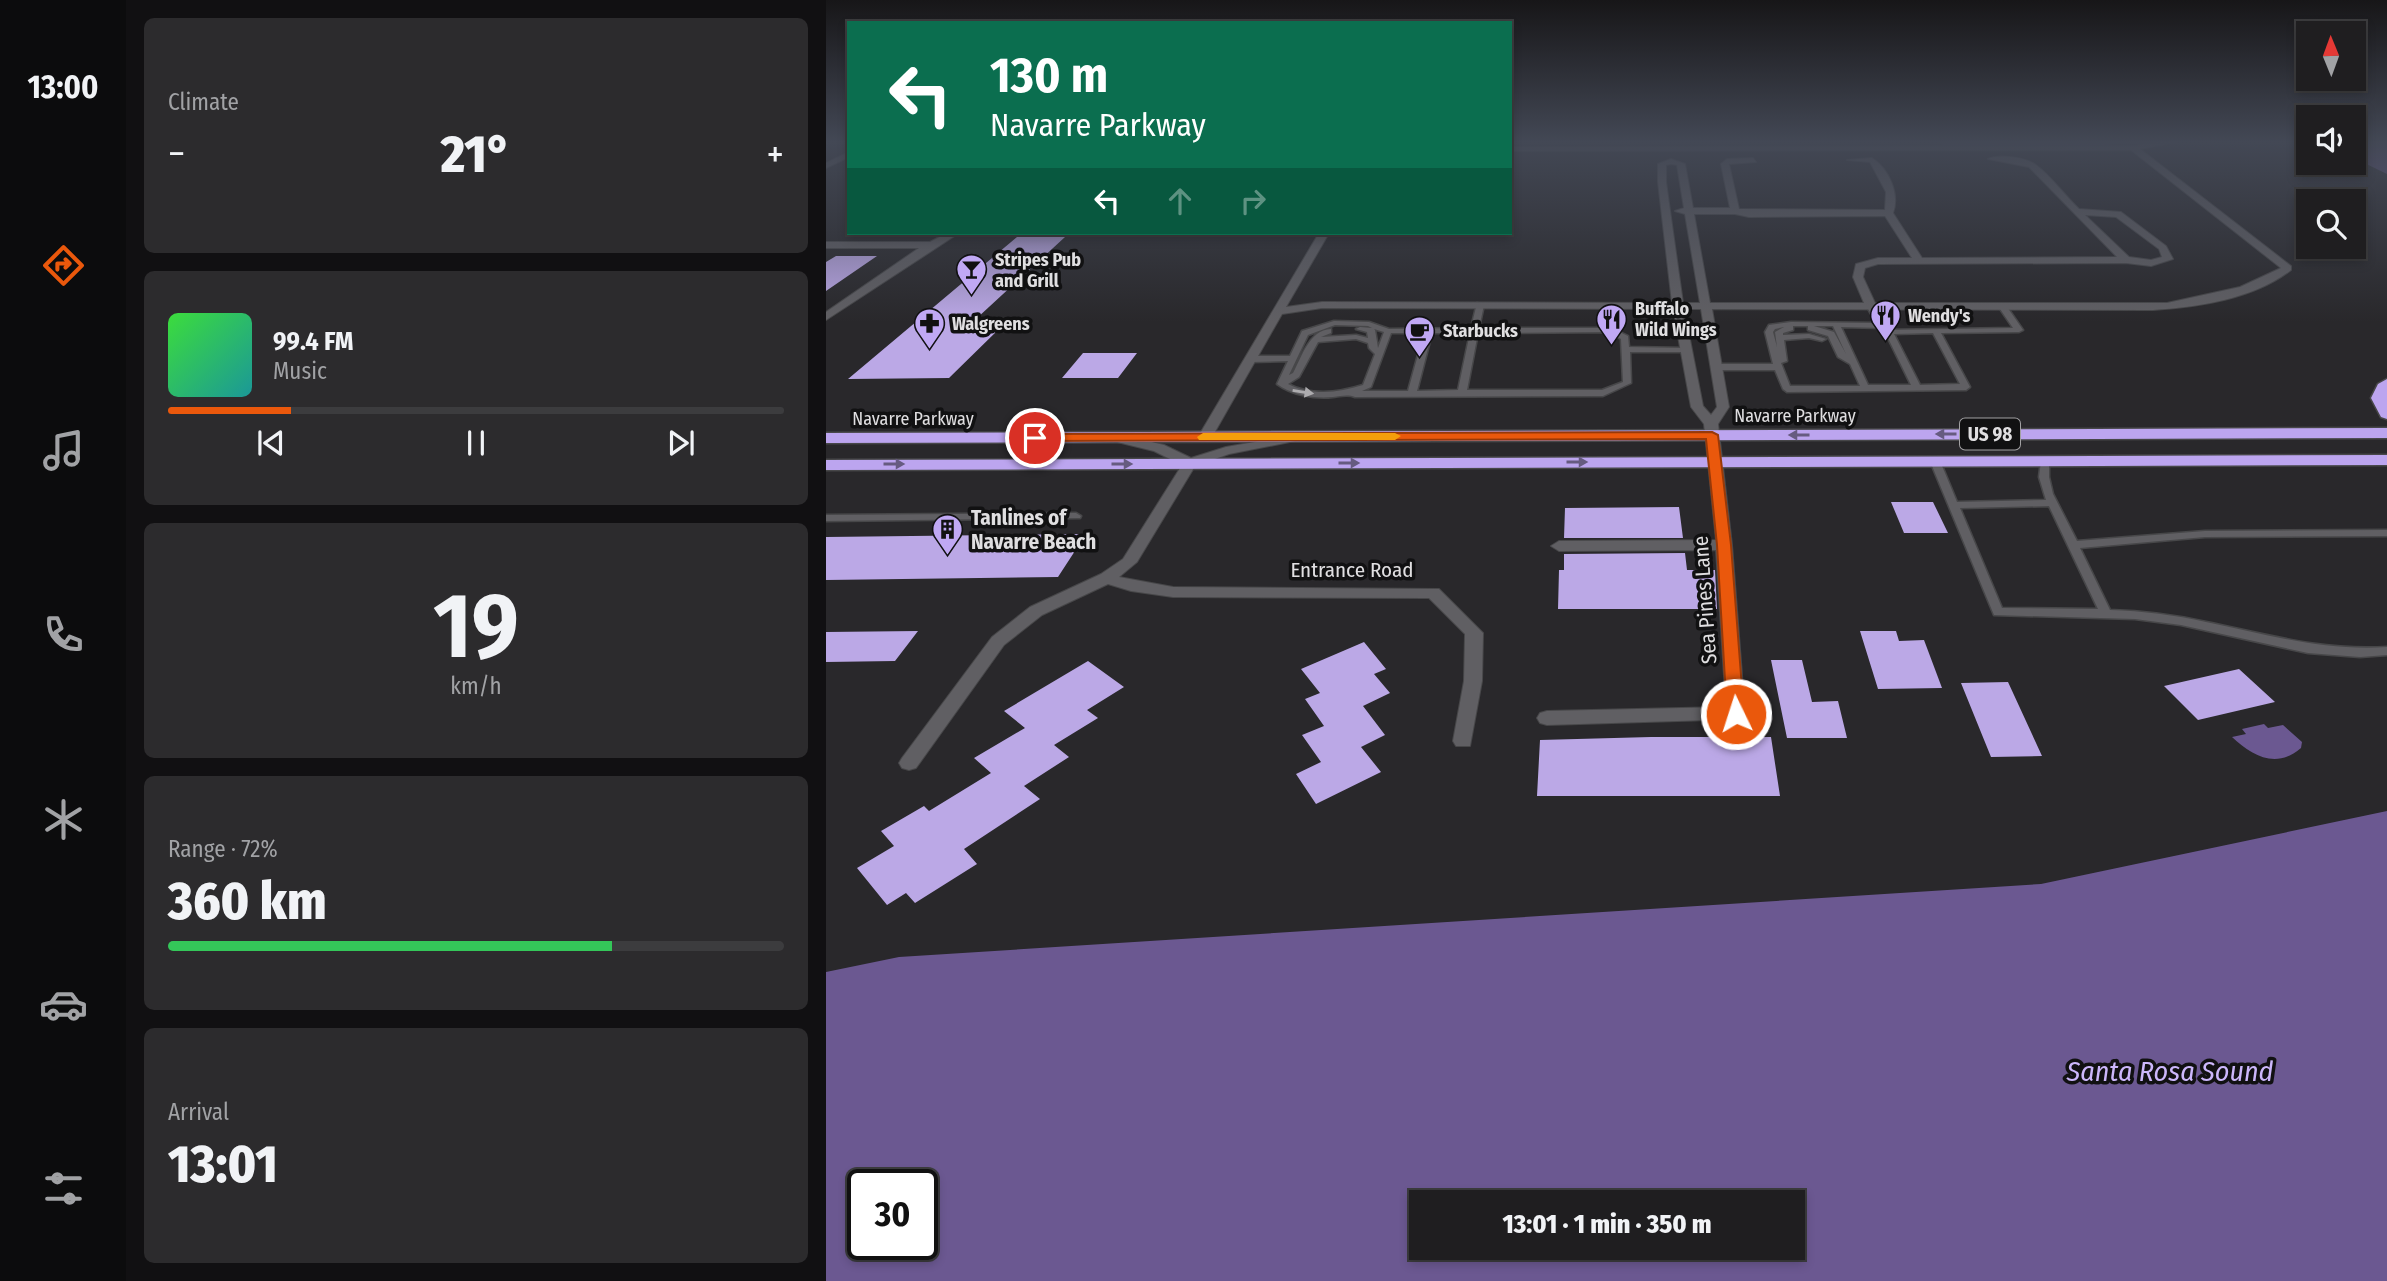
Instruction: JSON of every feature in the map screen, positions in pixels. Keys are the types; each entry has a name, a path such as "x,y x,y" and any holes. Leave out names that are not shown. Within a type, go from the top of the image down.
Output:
{"highway":[{"path":"2387,383 2378,394 2379,404 2387,415"},
{"name":"Navarre Parkway","path":"826,438 1298,437 1711,430 2387,433"},
{"path":"1935,461 1960,450 1979,447 2231,446 2315,433"},
{"name":"US 98","path":"826,465 2387,460"}],"street":[{"path":"1665,202 1684,350 1697,407 1711,430"},
{"path":"1687,202 1723,407 1711,430"},
{"path":"1733,202 1735,211"},
{"path":"1888,213 1893,202"},
{"path":"2066,202 2126,260"},
{"path":"1279,311 1298,310 1305,313 1679,305 1707,309 2006,310 2060,313 2179,306 2271,279 2287,268 2202,202"},
{"path":"1666,211 1735,211 1749,214 1888,213"},
{"path":"1873,309 1858,277 1860,266 1878,261 2126,260 2151,263 2168,259 2163,247 2118,214 2076,212"},
{"path":"1888,213 1920,262"},
{"path":"826,317 950,235"},
{"path":"1205,437 1324,235"},
{"path":"826,245 930,246"},
{"name":"Sea Pines Lane","path":"1547,718 1736,714 1724,545 1711,430"},
{"path":"1114,437 1159,448 1190,463"},
{"path":"909,763 998,641 1036,611 1107,578 1129,562 1190,463 1226,450 1298,437"},
{"path":"1559,546 1724,545"},
{"name":"Entrance Road","path":"1107,578 1131,586 1173,592 1433,593 1474,633 1472,681 1463,741"}],"lane":[{"path":"1462,393 1479,309"},
{"path":"1873,309 1881,326 1889,332 1917,388"},
{"path":"1889,332 2019,330 2006,310"},
{"path":"1334,323 1369,324 1388,331 1611,330 1625,338 1627,383 1603,393 1298,394 1281,384 1305,333 1334,323"},
{"path":"1881,326 1791,324 1772,327 1769,332 1778,367 1787,388 1966,387 1936,331"},
{"path":"1836,324 1865,388"},
{"path":"1281,384 1296,375 1317,336 1335,328 1371,330 1373,348 1380,354"},
{"path":"1716,367 1778,367 1784,360 1779,332 1808,328 1830,334 1841,355 1854,363"},
{"path":"1412,394 1429,330"},
{"path":"1348,394 1367,387 1388,331"},
{"path":"1626,349 1684,350"},
{"path":"1251,359 1294,358"},
{"path":"1935,461 1998,612 2106,613 2178,620 2314,651 2387,651"},
{"path":"2046,461 2044,477 2052,503 2106,613"},
{"path":"1953,505 2052,503"},
{"path":"826,518 1076,516"},
{"path":"2073,545 2205,534 2387,533"}],"water":[{"path":"2264,724 2268,728 2283,725 2302,742 2301,748 2282,758 2264,758 2232,737 2246,734 2242,729"},
{"name":"Santa Rosa Sound","path":"2387,811 2387,1281 826,1281 826,972 899,957 2041,884"}],"building":[{"path":"1017,237 1065,237 964,330 999,329 949,378 848,379"},
{"path":"836,256 877,256 826,291 826,262"},
{"path":"1083,353 1137,353 1118,378 1062,378"},
{"path":"1891,502 1933,502 1948,533 1904,533"},
{"path":"1679,507 1683,538 1564,538 1565,508"},
{"name":"Tanlines of Navarre Beach","path":"1086,534 1058,577 826,580 826,537"},
{"path":"1685,553 1687,570 1715,570 1717,609 1558,609 1559,570 1564,570 1564,554"},
{"path":"918,631 895,661 826,662 826,632"},
{"path":"1860,631 1896,631 1899,641 1924,640 1942,688 1878,689"},
{"path":"1364,642 1386,669 1374,674 1390,693 1363,706 1385,735 1361,747 1381,772 1316,804 1296,774 1321,762 1302,735 1324,726 1305,699 1320,693 1301,669"},
{"path":"1771,660 1802,660 1812,702 1838,701 1847,738 1787,738"},
{"path":"1088,661 1124,687 1087,710 1098,718 1054,745 1069,757 1024,786 1040,799 964,849 977,864 915,903 906,893 887,905 857,868 894,846 881,831 924,806 929,811 991,773 974,758 1025,728 1004,711"},
{"path":"2239,669 2275,702 2198,720 2164,686"},
{"path":"2008,682 2042,756 1991,757 1961,683"},
{"path":"1771,737 1780,796 1537,796 1540,740"}],"slow traffic":[{"path":"1203,437 1395,436"}],"place":[{"name":"Stripes Pub and Grill","path":"972,297"},
{"name":"Wendy's","path":"1885,343"},
{"name":"Buffalo Wild Wings","path":"1612,346"},
{"name":"Walgreens","path":"929,351"},
{"name":"Starbucks","path":"1420,358"},
{"name":"Tanlines of Navarre Beach","path":"948,557"}],"route":[{"path":"1035,438 1712,435 1724,545 1736,714"}]}
